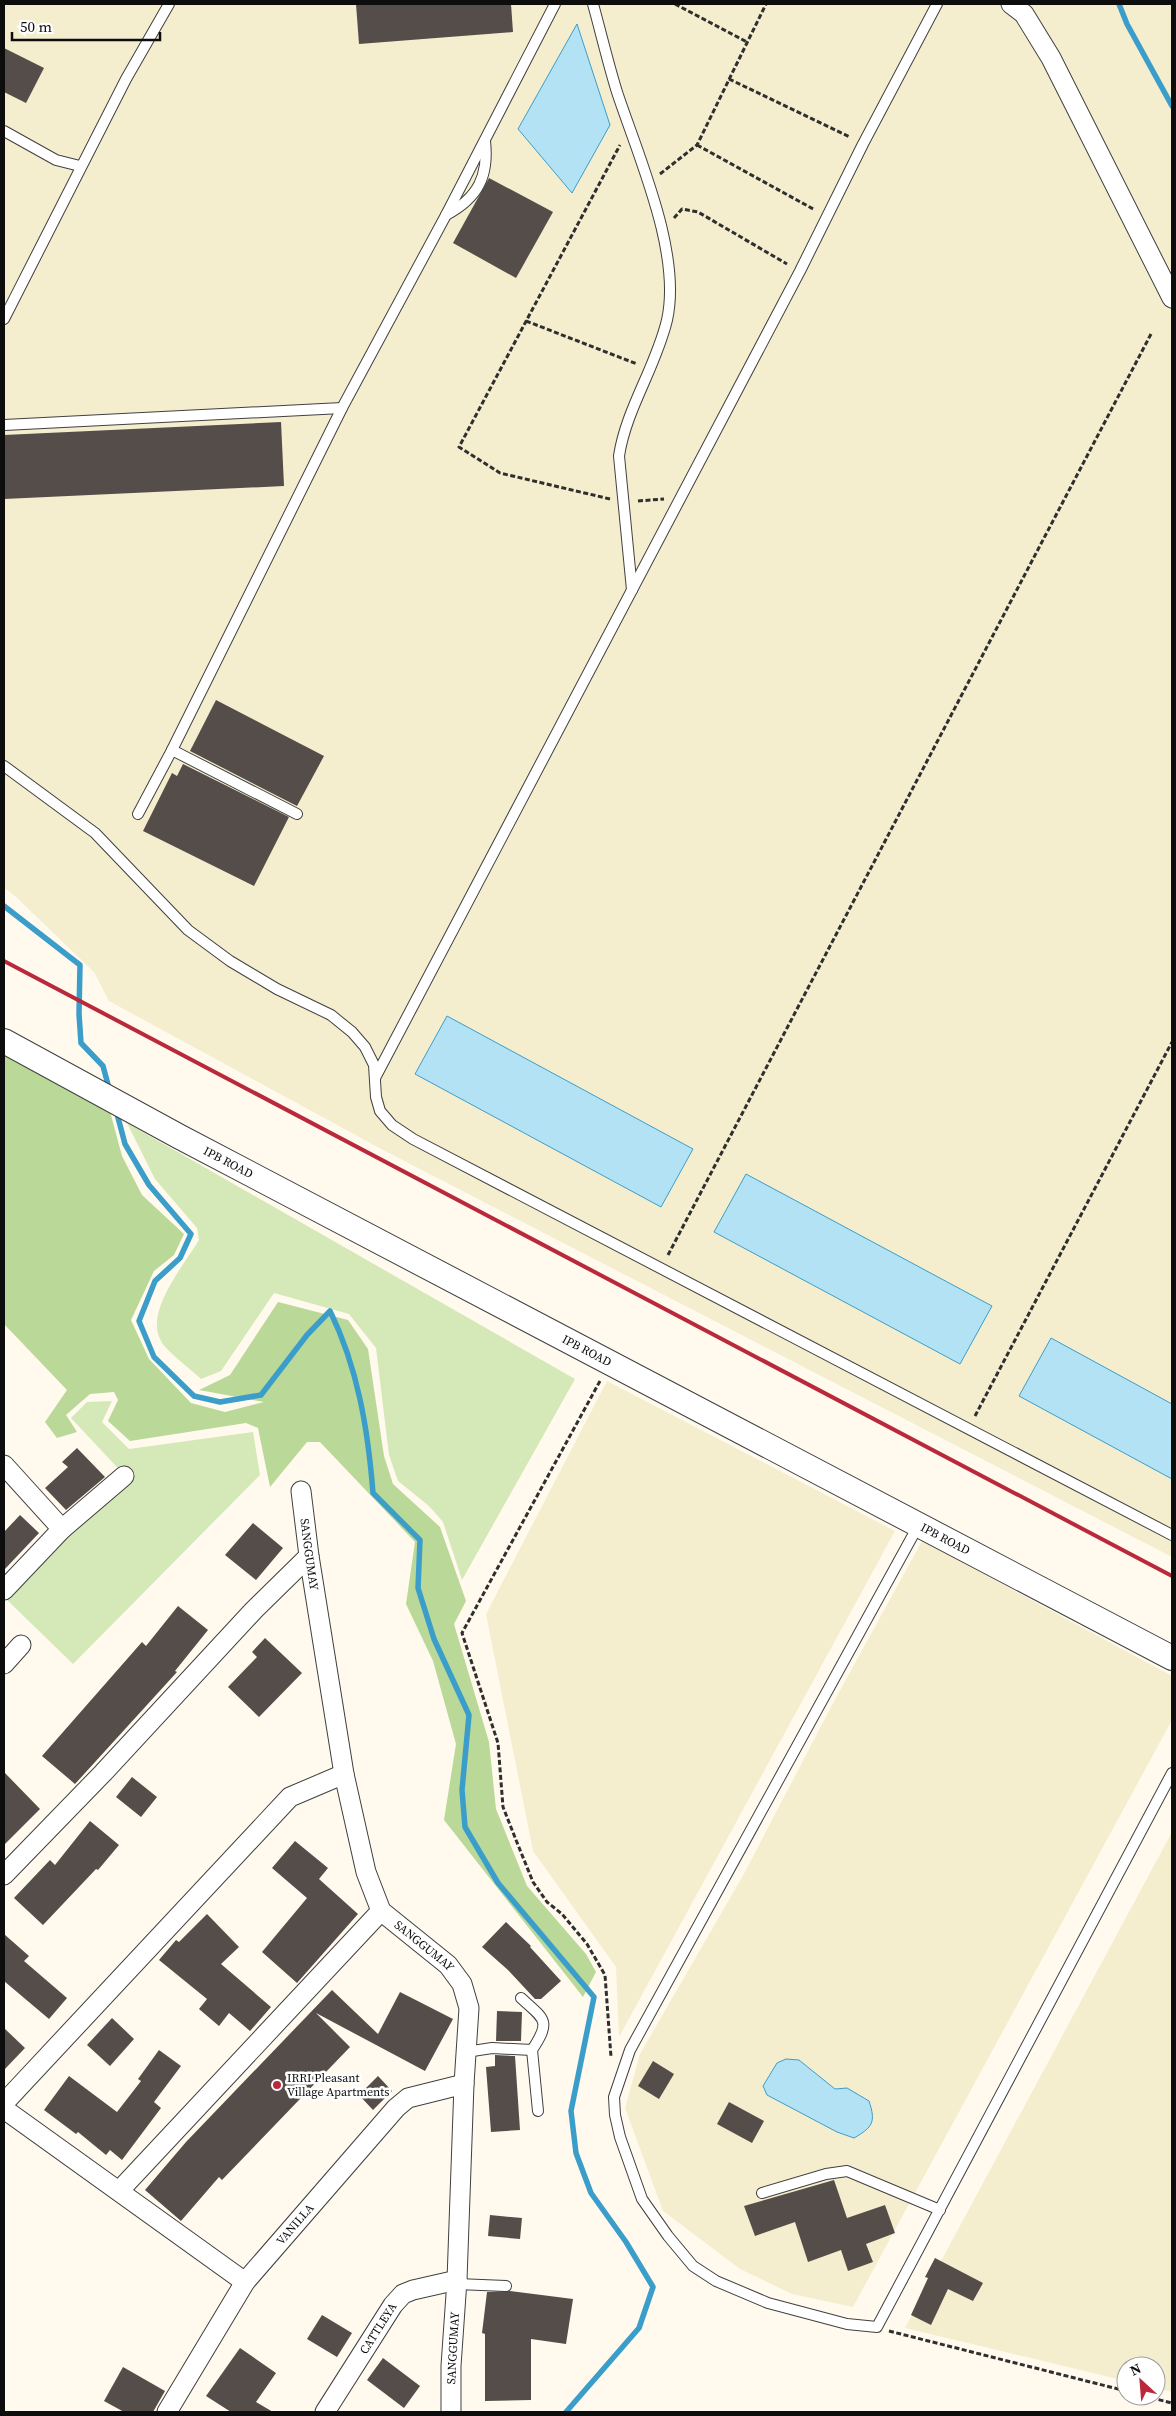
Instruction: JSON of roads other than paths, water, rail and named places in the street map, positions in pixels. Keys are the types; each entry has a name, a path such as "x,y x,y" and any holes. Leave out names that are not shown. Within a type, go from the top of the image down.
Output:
{"street":[{"path":"1012,4 1024,14 1051,58 1172,298"},
{"name":"IPB ROAD","path":"4,1041 90,1090 1172,1658"},
{"path":"4,1465 62,1530"},
{"path":"4,1590 62,1530 124,1476"},
{"name":"SANGGUMAY","path":"302,1491 309,1556 344,1774 366,1872 381,1911 448,1965 462,1984 469,2008 464,2084 457,2282 451,2366 451,2412"},
{"path":"4,1874 103,1773 254,1610 309,1556"},
{"path":"4,1664 21,1645"},
{"path":"4,2103 290,1797 344,1774"},
{"path":"119,2191 381,1911"},
{"name":"VANILLA","path":"167,2412 245,2282 396,2108 408,2098 464,2084"},
{"path":"4,2109 245,2282"},
{"name":"CATTLEYA","path":"325,2412 393,2305 403,2294 413,2290 457,2282"}],"lane":[{"path":"4,319 80,166 126,79 169,4"},
{"path":"138,814 172,750 342,408 446,214 555,4"},
{"path":"593,4 617,90 649,182 663,232 669,281 667,319 652,369 622,435 619,456 632,591"},
{"path":"375,1078 800,271 863,144 938,4"},
{"path":"4,131 56,160 80,166"},
{"path":"446,214 464,204 484,175 487,165 484,140"},
{"path":"4,425 342,408"},
{"path":"172,750 297,814"},
{"path":"4,766 95,833 188,930 230,961 277,989 331,1015 352,1032 365,1047 374,1066 376,1097 380,1111 399,1129 968,1430 1172,1534"},
{"path":"918,1526 630,2050 614,2097 615,2115 620,2137 642,2199 668,2236 693,2266 716,2281 768,2303 847,2324 877,2327 1172,1773"},
{"path":"521,1998 544,2020 545,2026 532,2050 538,2111"},
{"path":"466,2052 492,2048 532,2050"},
{"path":"762,2193 826,2174 847,2171 940,2210"},
{"path":"457,2282 506,2286"}],"water":[{"path":"577,24 610,125 572,193 518,129"},
{"path":"447,1016 693,1149 661,1207 415,1074"},
{"path":"746,1174 992,1306 960,1364 714,1232"},
{"path":"1051,1338 1172,1404 1172,1479 1019,1396"},
{"path":"786,2059 799,2060 835,2089 847,2088 869,2101 872,2119 869,2127 854,2138 837,2132 767,2095 763,2086 777,2063"}],"waterway":[{"path":"1119,4 1127,24 1172,106"},
{"path":"4,906 80,965 79,1014 81,1043 103,1066 110,1092"},
{"path":"116,1110 125,1144 149,1185 191,1234 180,1258 155,1281 139,1321 154,1357 194,1396 220,1402 261,1395 307,1335 330,1311 340,1333 355,1377 365,1423 373,1493 420,1540 418,1588 434,1639 469,1715 462,1790 465,1827 498,1883 594,1997 571,2111 576,2153 591,2193 626,2242 653,2287 639,2328 566,2412"}],"railway":[{"path":"4,961 1172,1576"}],"place":[{"name":"IRRI Pleasant Village Apartments","path":"277,2085"}]}
